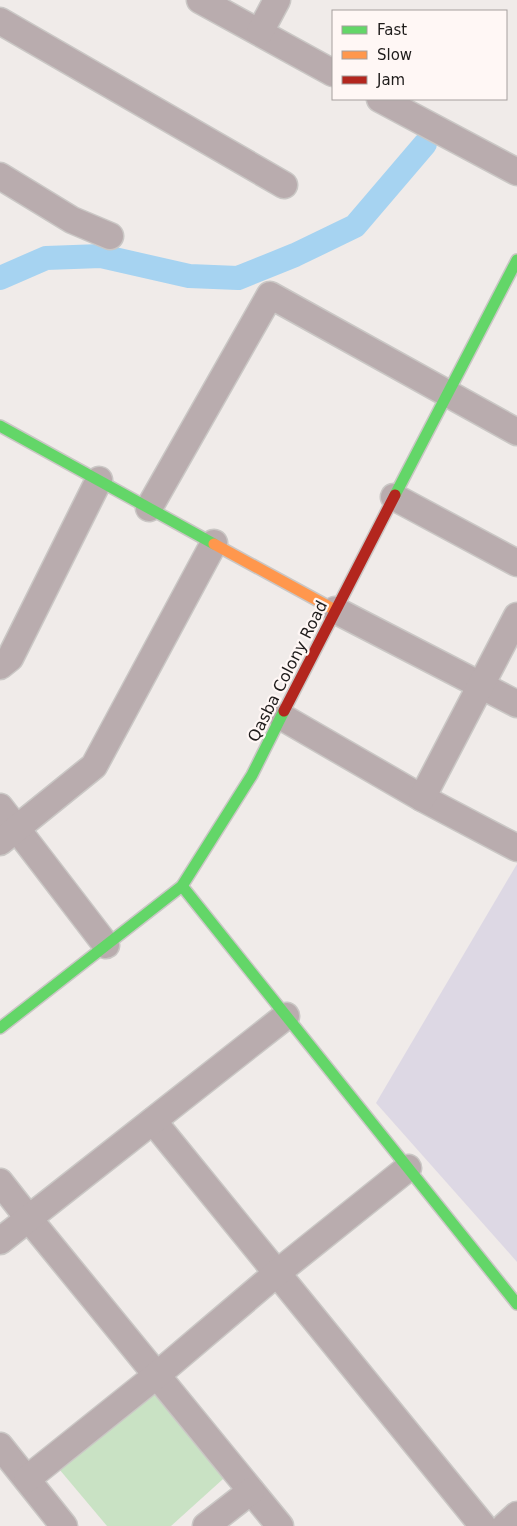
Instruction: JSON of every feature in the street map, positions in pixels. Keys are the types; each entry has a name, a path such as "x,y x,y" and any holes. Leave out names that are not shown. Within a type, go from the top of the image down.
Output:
{"street":[{"path":"200,0 332,72"},
{"path":"260,32 277,0"},
{"path":"0,21 284,185"},
{"path":"382,100 517,172"},
{"path":"0,176 72,220 110,236"},
{"name":"Qasba Colony Road","path":"0,1028 182,886 252,775 447,394 514,273"},
{"path":"149,508 270,295 517,432"},
{"path":"0,426 335,610 517,704"},
{"path":"0,666 10,658 99,480"},
{"path":"394,497 517,562"},
{"path":"8,836 94,766 214,543"},
{"path":"422,798 517,616"},
{"path":"282,717 422,798 517,848"},
{"path":"0,807 8,836 106,946"},
{"path":"182,886 517,1304"},
{"path":"0,1241 286,1016"},
{"path":"153,1121 483,1526"},
{"path":"27,1479 157,1375 277,1273 408,1168"},
{"path":"0,1182 280,1526"},
{"path":"0,1446 64,1526"},
{"path":"206,1526 251,1490"},
{"path":"505,1526 517,1515"}],"green space":[{"path":"158,1385 233,1470 171,1526 107,1526 54,1463"}],"building":[{"path":"517,864 517,1262 376,1103"}],"waterway":[{"path":"0,278 46,258 101,256 189,276 238,278 295,255 355,226 425,144"}],"traffic: fast":[{"path":"395,495 517,260"},
{"path":"0,426 214,544"},
{"path":"0,1028 182,886 252,775 284,711"},
{"path":"182,886 517,1304"}],"traffic: slow":[{"path":"214,544 335,610"}],"traffic: jam":[{"path":"284,711 395,495"}]}
